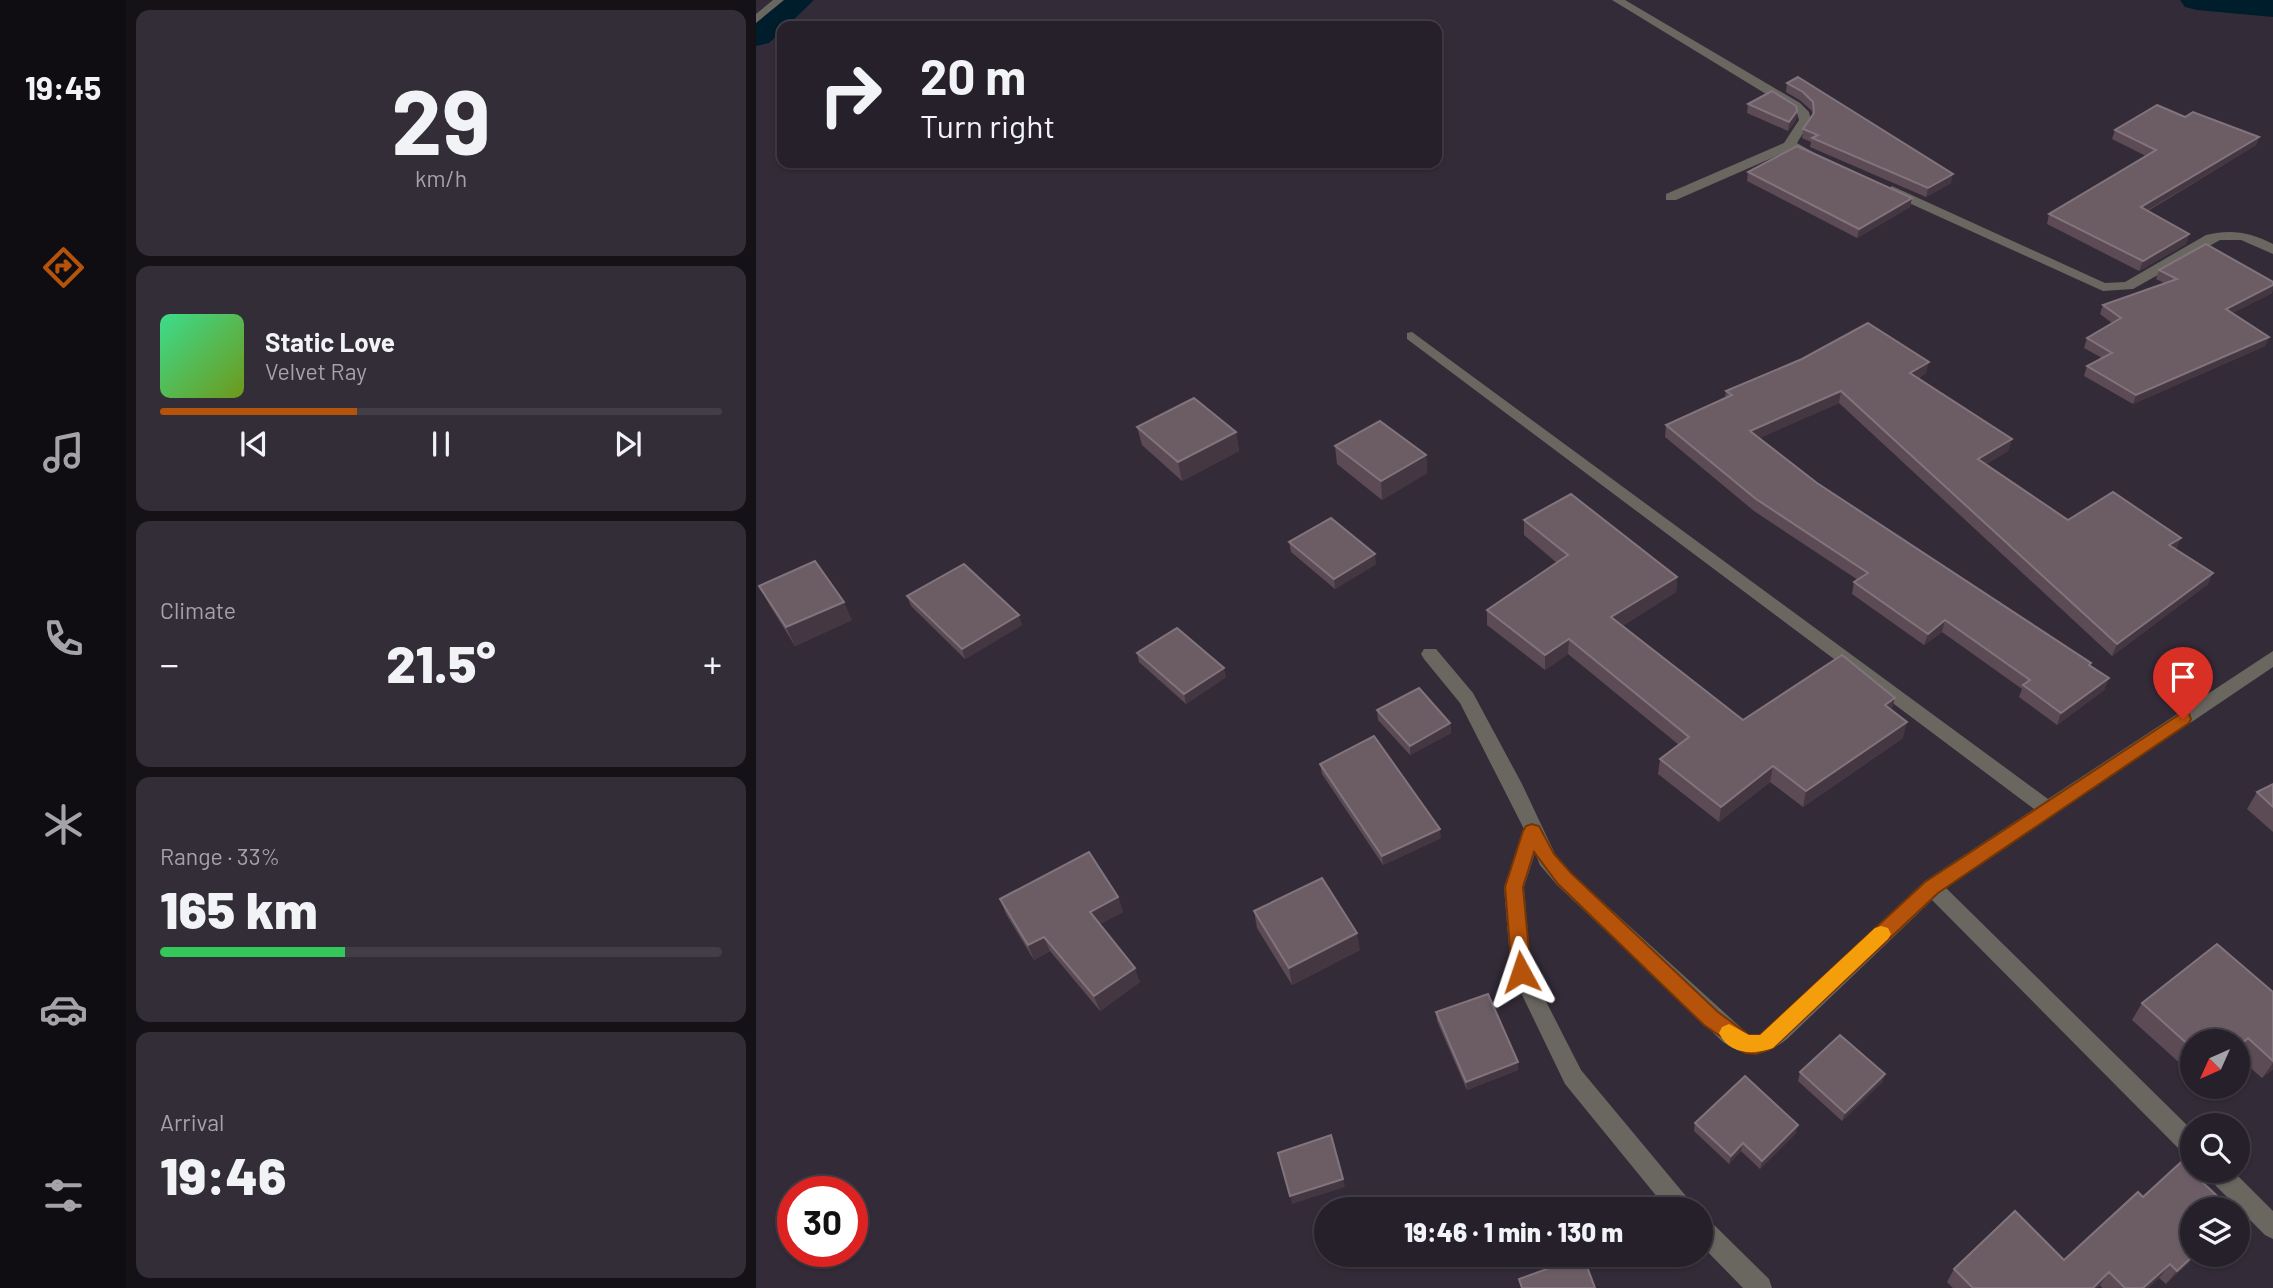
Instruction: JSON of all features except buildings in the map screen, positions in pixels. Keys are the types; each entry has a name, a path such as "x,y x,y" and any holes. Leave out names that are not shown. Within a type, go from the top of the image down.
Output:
{"street":[{"path":"756,20 779,0"},
{"path":"1617,0 1796,106 1803,112 1805,120 1803,127 1790,141 1791,145"},
{"path":"1791,145 1826,163"},
{"path":"1671,197 1791,145"},
{"path":"1883,186 2103,287 2128,286 2211,238 2224,234 2254,238 2273,250"},
{"path":"1412,335 2048,809"},
{"path":"1430,654 1467,698 1513,784 1532,831 1547,859 1564,879 1711,1018 1745,1044 1756,1045 1779,1032 1932,887 2273,658"},
{"path":"1532,831 1514,887 1521,972 1573,1077 1672,1197"},
{"path":"1932,887 2180,1134"},
{"path":"2229,1183 2273,1227"},
{"path":"1713,1240 1760,1288"}],"waterway":[{"path":"756,35 797,0"},
{"path":"2197,0 2273,7"}],"slow traffic":[{"path":"1729,1033 1745,1044 1756,1045 1766,1041 1779,1032 1881,934"}],"route":[{"path":"1521,972 1514,887 1532,831 1547,859 1564,879 1711,1018 1745,1044 1756,1045 1779,1032 1932,887 2183,719"}]}
